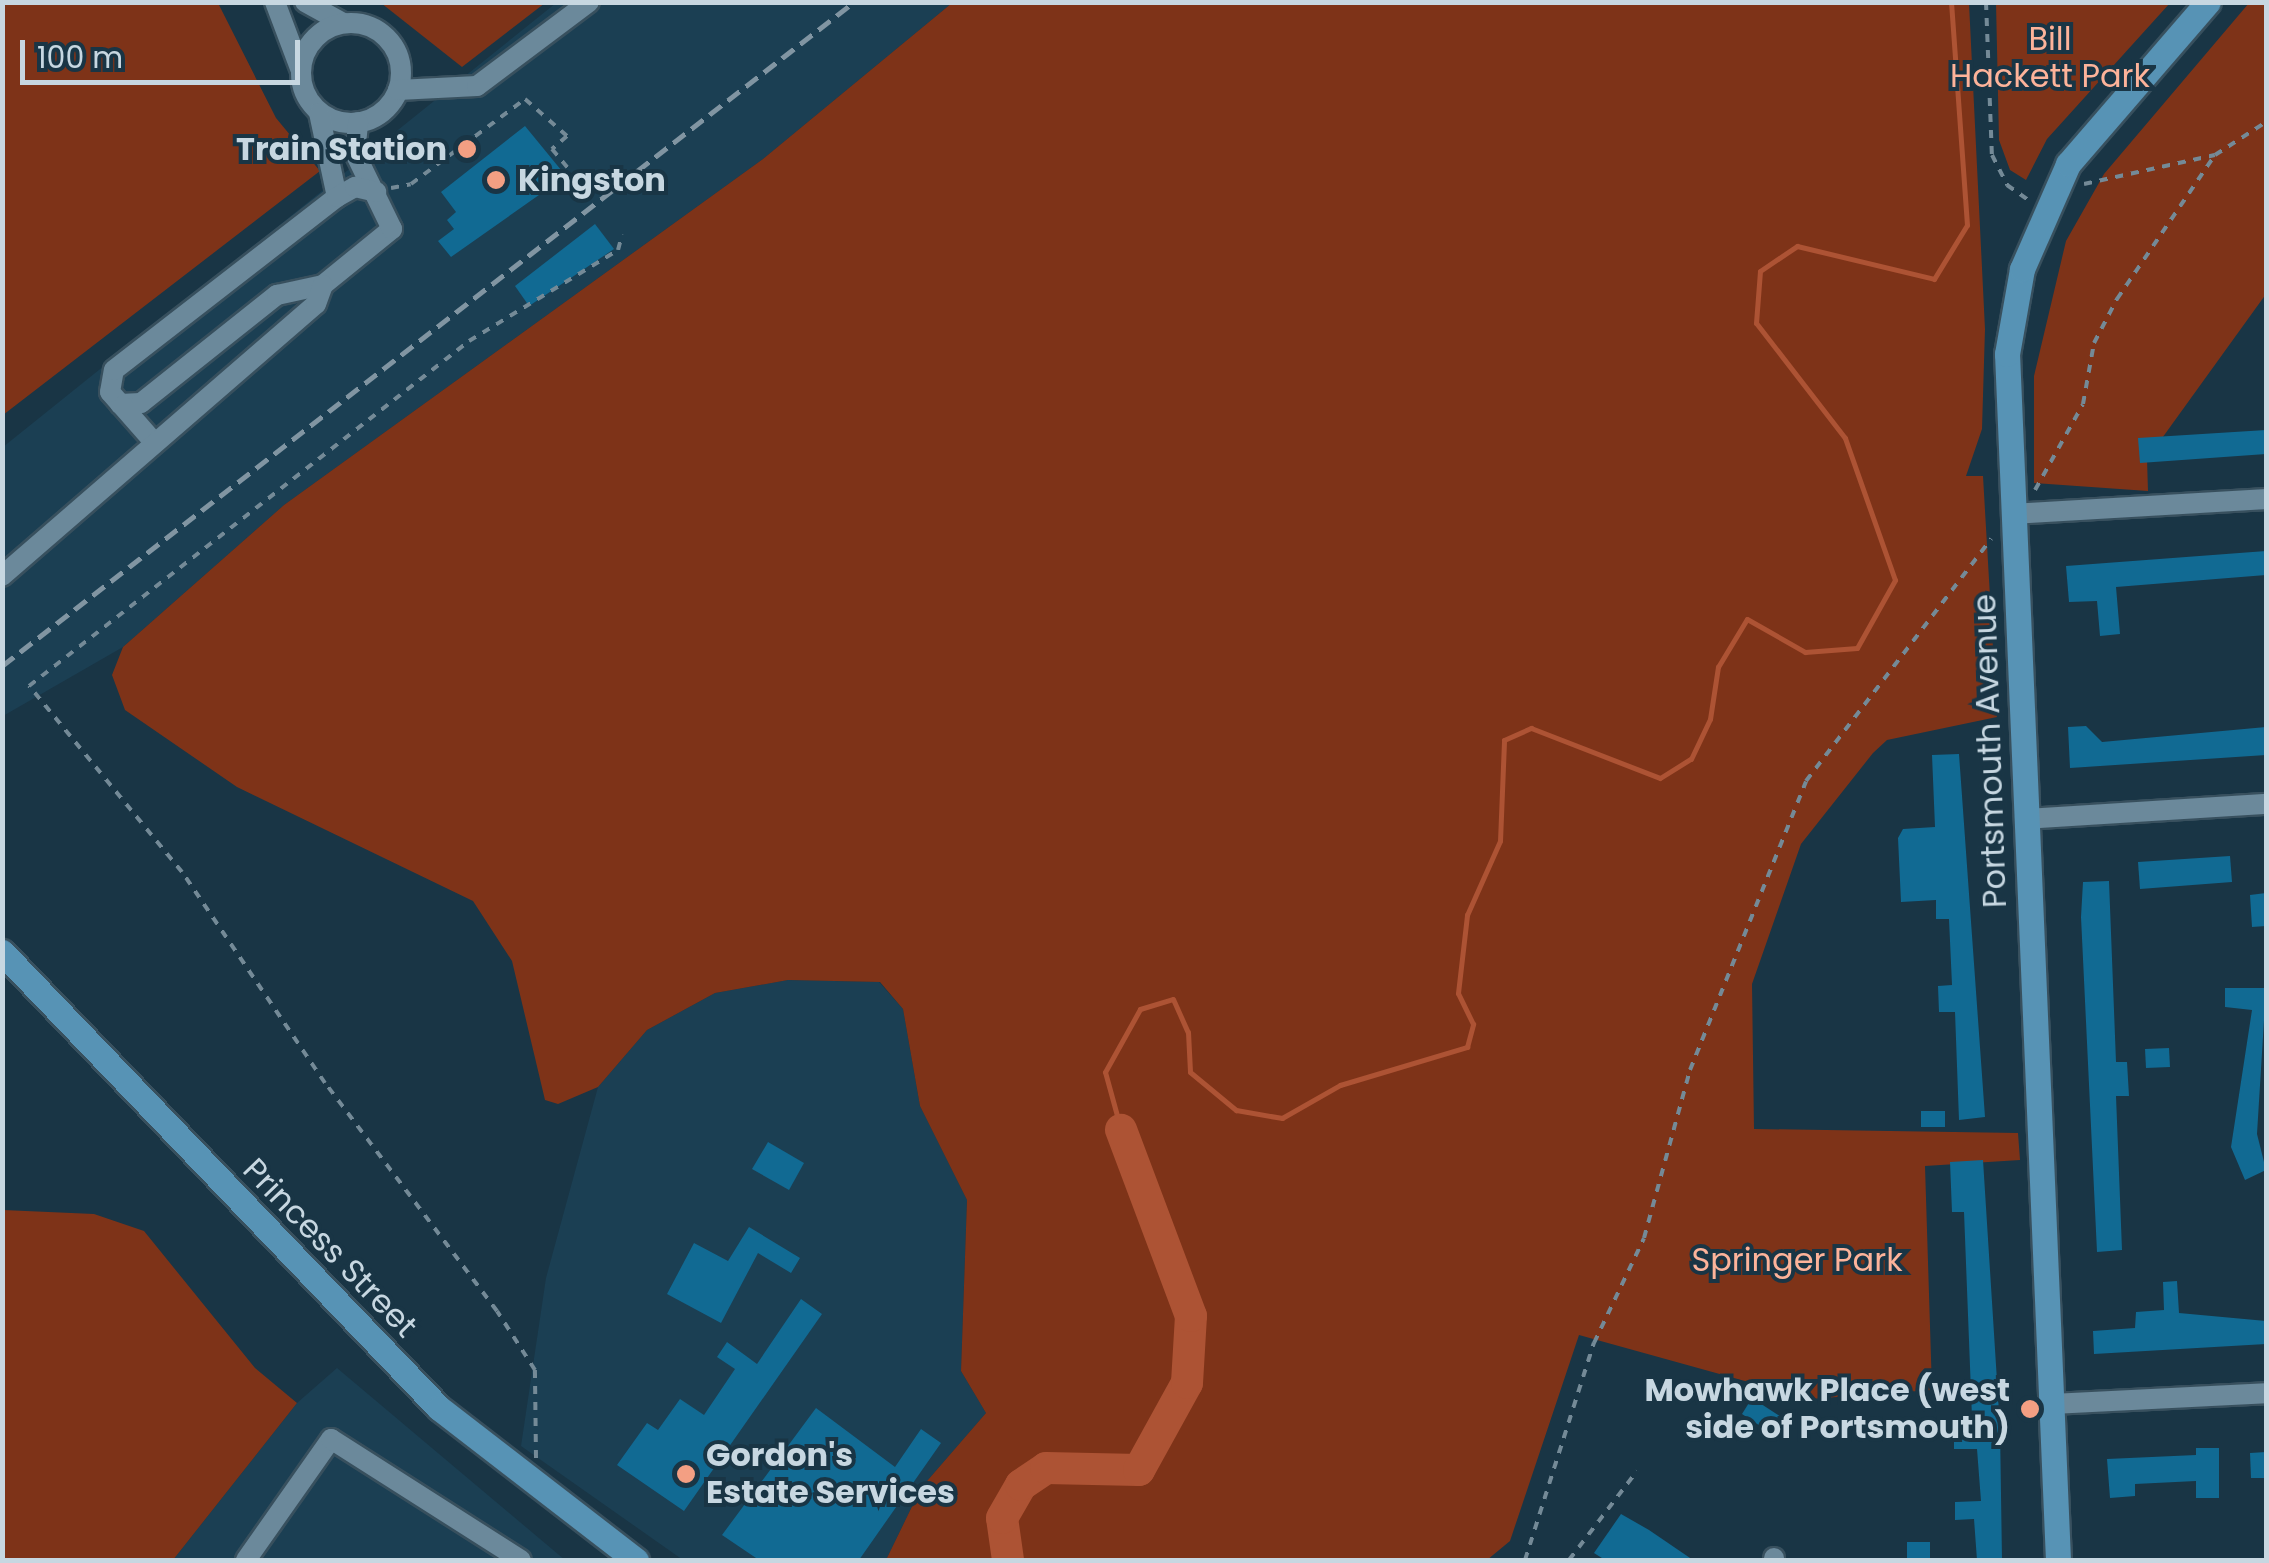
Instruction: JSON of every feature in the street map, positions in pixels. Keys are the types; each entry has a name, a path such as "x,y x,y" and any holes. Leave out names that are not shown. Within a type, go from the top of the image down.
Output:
{"main road":[{"name":"Portsmouth Avenue","path":"2058,1560 2026,819 2004,521 2007,354 2031,242 2090,132 2208,2"},
{"name":"Princess Street","path":"2,952 439,1408 636,1560"}],"street":[{"path":"274,2 320,113 336,197"},
{"path":"305,2 343,23 375,29 397,53 442,89"},
{"path":"398,90 442,89 488,80 589,2"},
{"path":"300,68 314,38 343,23"},
{"path":"320,113 358,122 382,112 398,90 397,53"},
{"path":"2,576 52,542 152,441 316,304 323,286 392,228 355,153 358,122"},
{"path":"152,441 120,404 108,380 114,370 336,197 355,187 376,192"},
{"path":"120,404 141,403 278,295 323,286"},
{"path":"2004,521 2266,499"},
{"path":"2026,819 2266,804"},
{"path":"2052,1404 2266,1393"},
{"path":"246,1560 331,1440 520,1560"}],"path":[{"path":"1986,2 1992,154 2006,186 2030,201"},
{"path":"376,192 412,184 525,99 567,136 552,148 569,169"},
{"path":"2081,184 2215,154 2266,122"},
{"path":"2035,490 2083,404 2094,343 2116,298 2215,154"},
{"path":"535,1466 535,1370 498,1311 325,1083 182,872 29,686 455,352 618,250 622,235"},
{"path":"1525,1560 1594,1343 1644,1238 1690,1070 1806,781 1961,590 2004,521"},
{"path":"1569,1560 1636,1471"}],"shaded area":[{"path":"556,3 952,3 763,159 284,505 123,647 3,716 3,447"},
{"path":"788,980 879,982 903,1009 920,1106 967,1200 961,1371 986,1413 921,1488 886,1560 683,1560 521,1446 546,1278 598,1087 647,1030 715,993"},
{"path":"337,1368 565,1560 173,1560 297,1403"}],"green space":[{"path":"3,2 218,3 276,118 320,171 3,415"},
{"path":"545,2 462,67 381,3"},
{"name":"Springer Park","path":"952,3 1969,3 1985,329 1982,429 1966,476 1983,476 1997,717 1887,740 1873,753 1801,844 1752,984 1754,1129 2018,1133 2020,1160 1925,1166 1932,1390 1810,1399 1579,1335 1510,1541 1487,1560 886,1560 921,1488 986,1413 961,1371 967,1200 920,1106 903,1009 880,982 788,980 715,993 647,1030 598,1087 558,1104 545,1100 512,961 473,901 237,787 125,710 112,675 123,647 284,505 763,159"},
{"name":"Bill Hackett Park","path":"1996,3 2170,3 2047,139 2026,180 2010,170 1999,140"},
{"name":"Bill Hackett Park","path":"2249,3 2266,3 2266,294 2147,459 2148,491 2034,483 2034,376 2066,241 2104,174"},
{"path":"3,1210 94,1214 144,1231 255,1368 297,1403 173,1560 3,1560"}],"building":[{"path":"525,126 566,176 451,257 438,241 454,229 447,220 456,212 441,192"},
{"path":"595,224 614,249 529,306 515,286"},
{"path":"2266,430 2266,454 2140,463 2138,438"},
{"path":"2266,551 2266,575 2116,587 2120,634 2100,636 2097,601 2069,602 2066,566"},
{"path":"2086,726 2102,742 2266,727 2266,755 2070,768 2068,727"},
{"path":"1959,754 1985,1117 1959,1120 1955,1012 1939,1012 1938,986 1952,985 1949,919 1936,919 1936,900 1901,902 1898,838 1903,829 1935,827 1932,755"},
{"path":"2230,856 2232,882 2140,889 2138,862"},
{"path":"2109,881 2116,1062 2127,1062 2129,1096 2116,1096 2122,1250 2097,1252 2081,917 2083,882"},
{"path":"2266,893 2266,926 2252,927 2250,895"},
{"path":"2225,988 2266,988 2257,1134 2266,1170 2245,1180 2231,1147 2252,1010 2225,1007"},
{"path":"2169,1048 2170,1067 2146,1068 2145,1049"},
{"path":"1921,1111 1945,1111 1945,1127 1921,1127"},
{"path":"768,1142 804,1163 789,1190 752,1169"},
{"path":"1983,1160 2000,1428 2002,1560 1977,1560 1974,1519 1955,1520 1955,1502 1981,1501 1977,1449 1954,1449 1954,1433 1939,1434 1937,1420 1972,1418 1964,1212 1952,1212 1950,1162"},
{"path":"749,1227 800,1258 791,1273 758,1253 721,1323 667,1294 694,1243 728,1261"},
{"path":"2177,1281 2179,1313 2266,1321 2266,1344 2094,1354 2093,1331 2135,1328 2136,1312 2164,1310 2163,1282"},
{"path":"801,1299 822,1314 684,1511 617,1465 647,1423 658,1430 680,1399 704,1415 735,1369 717,1357 727,1342 757,1364"},
{"path":"1752,1398 1781,1417 1771,1433 1742,1414"},
{"path":"816,1408 895,1467 921,1429 941,1443 859,1560 759,1560 722,1535"},
{"path":"2196,1448 2219,1448 2219,1498 2196,1498 2196,1481 2135,1484 2135,1496 2110,1498 2107,1459 2196,1455"},
{"path":"2266,1452 2266,1478 2251,1478 2250,1453"},
{"path":"1621,1514 1693,1560 1605,1560 1594,1553"},
{"path":"1907,1542 1930,1542 1930,1560 1907,1560"}],"waterway":[{"path":"1121,1130 1105,1072 1140,1009 1173,999 1188,1032 1190,1072 1236,1110 1282,1118 1340,1085 1467,1047 1473,1024 1458,993 1467,915 1500,841 1504,740 1531,728 1660,778 1691,759 1710,719 1718,667 1747,619 1805,652 1857,648 1895,580 1845,438 1756,323 1760,271 1797,246 1934,279 1967,225 1951,2"},
{"path":"1008,1560 1002,1518 1021,1485 1046,1468 1139,1470 1187,1383 1191,1316 1121,1130"}],"railway":[{"path":"2,666 854,2"}],"place":[{"name":"Train Station","path":"467,149"},
{"name":"Kingston","path":"496,180"},
{"name":"Mowhawk Place (west side of Portsmouth)","path":"2030,1409"},
{"name":"Gordon's Estate Services","path":"686,1474"}]}
